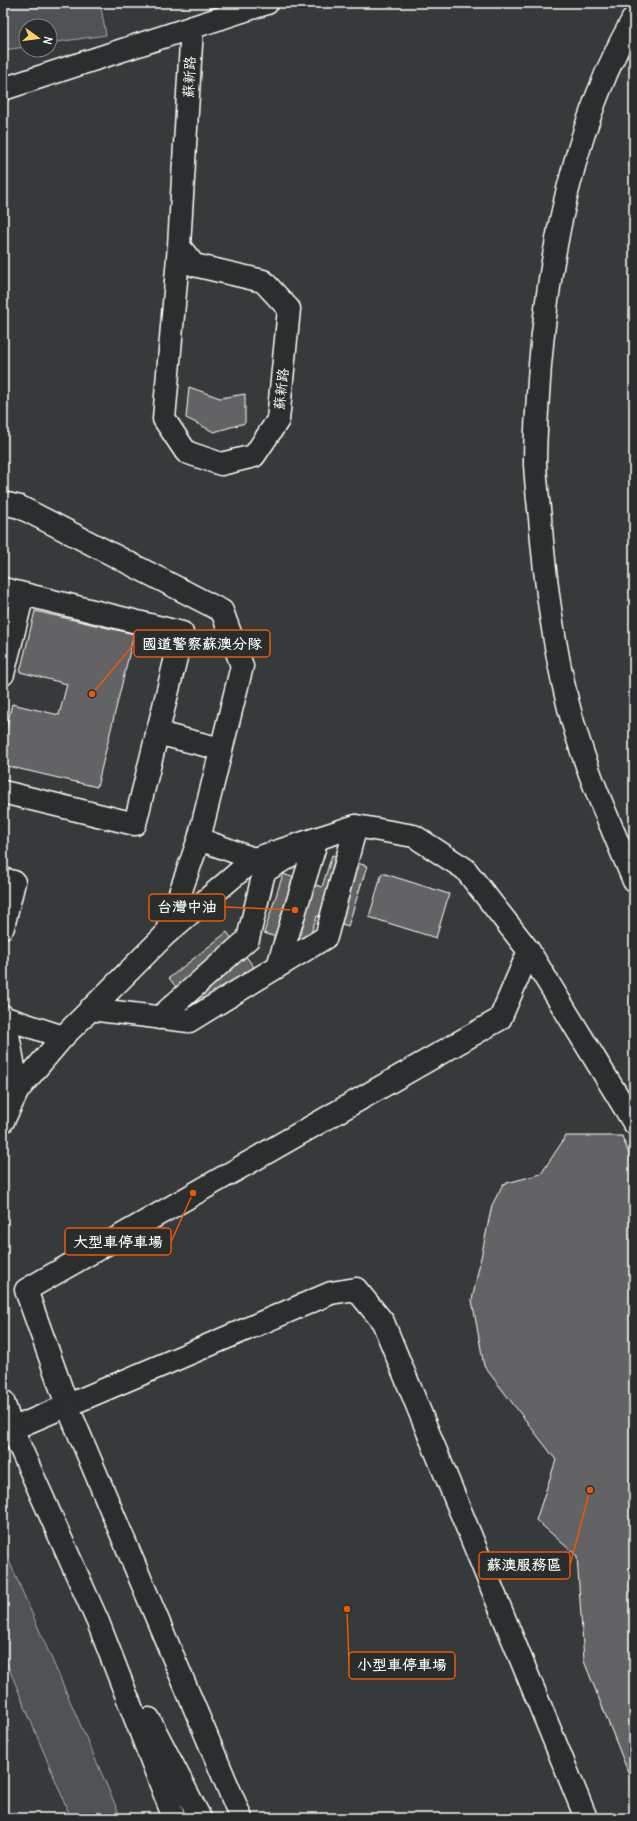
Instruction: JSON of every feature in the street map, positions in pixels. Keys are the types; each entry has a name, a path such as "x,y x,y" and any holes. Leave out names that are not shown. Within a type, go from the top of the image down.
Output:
{"main road":[{"path":"3,89 267,3"},
{"path":"634,17 617,47 587,124 558,228 545,314 535,464 542,547 550,609 568,705 591,778 634,881"},
{"name":"蘇新路","path":"179,246 194,265 263,282 289,309 278,420 254,456 221,464 186,452 164,419 179,246 192,27"},
{"path":"3,503 20,507 222,611 242,666 199,839 165,935"},
{"path":"3,674 13,592 182,633 135,824 3,792"},
{"path":"157,733 221,749"},
{"path":"90,1009 189,1021 326,937 356,826"},
{"path":"3,1121 18,1090 62,1037 165,935 254,859 356,826 414,836 465,869 529,951 634,1123"},
{"path":"199,839 254,859"},
{"path":"278,966 317,839"},
{"path":"159,1018 248,939 264,872 317,839"},
{"path":"3,879 14,882 3,927"},
{"path":"241,1818 67,1405 26,1290 500,1019 529,951"},
{"path":"18,1090 4,1017 62,1037"},
{"path":"12,1428 331,1293 356,1289 383,1322 586,1818"},
{"path":"3,1401 12,1428 98,1622 174,1818"},
{"path":"98,1622 200,1818"}],"shaded area":[{"path":"3,3 100,3 106,35 58,42 58,18 18,18 18,48 3,50"},
{"path":"3,1547 121,1818 71,1818 3,1654"}],"building":[{"path":"189,387 220,398 245,394 245,423 214,432 186,418"},
{"path":"35,611 134,634 97,787 3,765 3,743 12,704 59,715 67,684 20,672"},
{"path":"332,855 367,866 348,926 317,916 306,947 264,933 283,874 322,887"},
{"path":"382,873 449,894 436,938 369,917"},
{"path":"227,932 254,967 195,1012 169,978"},
{"path":"566,1136 622,1136 634,1167 634,1787 584,1661 577,1556 536,1520 556,1460 484,1366 472,1300 492,1205 503,1184 541,1174"}],"place":[{"name":"國道警察蘇澳分隊","path":"92,694"},
{"name":"台灣中油","path":"295,910"},
{"name":"大型車停車場","path":"193,1193"},
{"name":"蘇澳服務區","path":"590,1490"},
{"name":"小型車停車場","path":"347,1609"}]}
